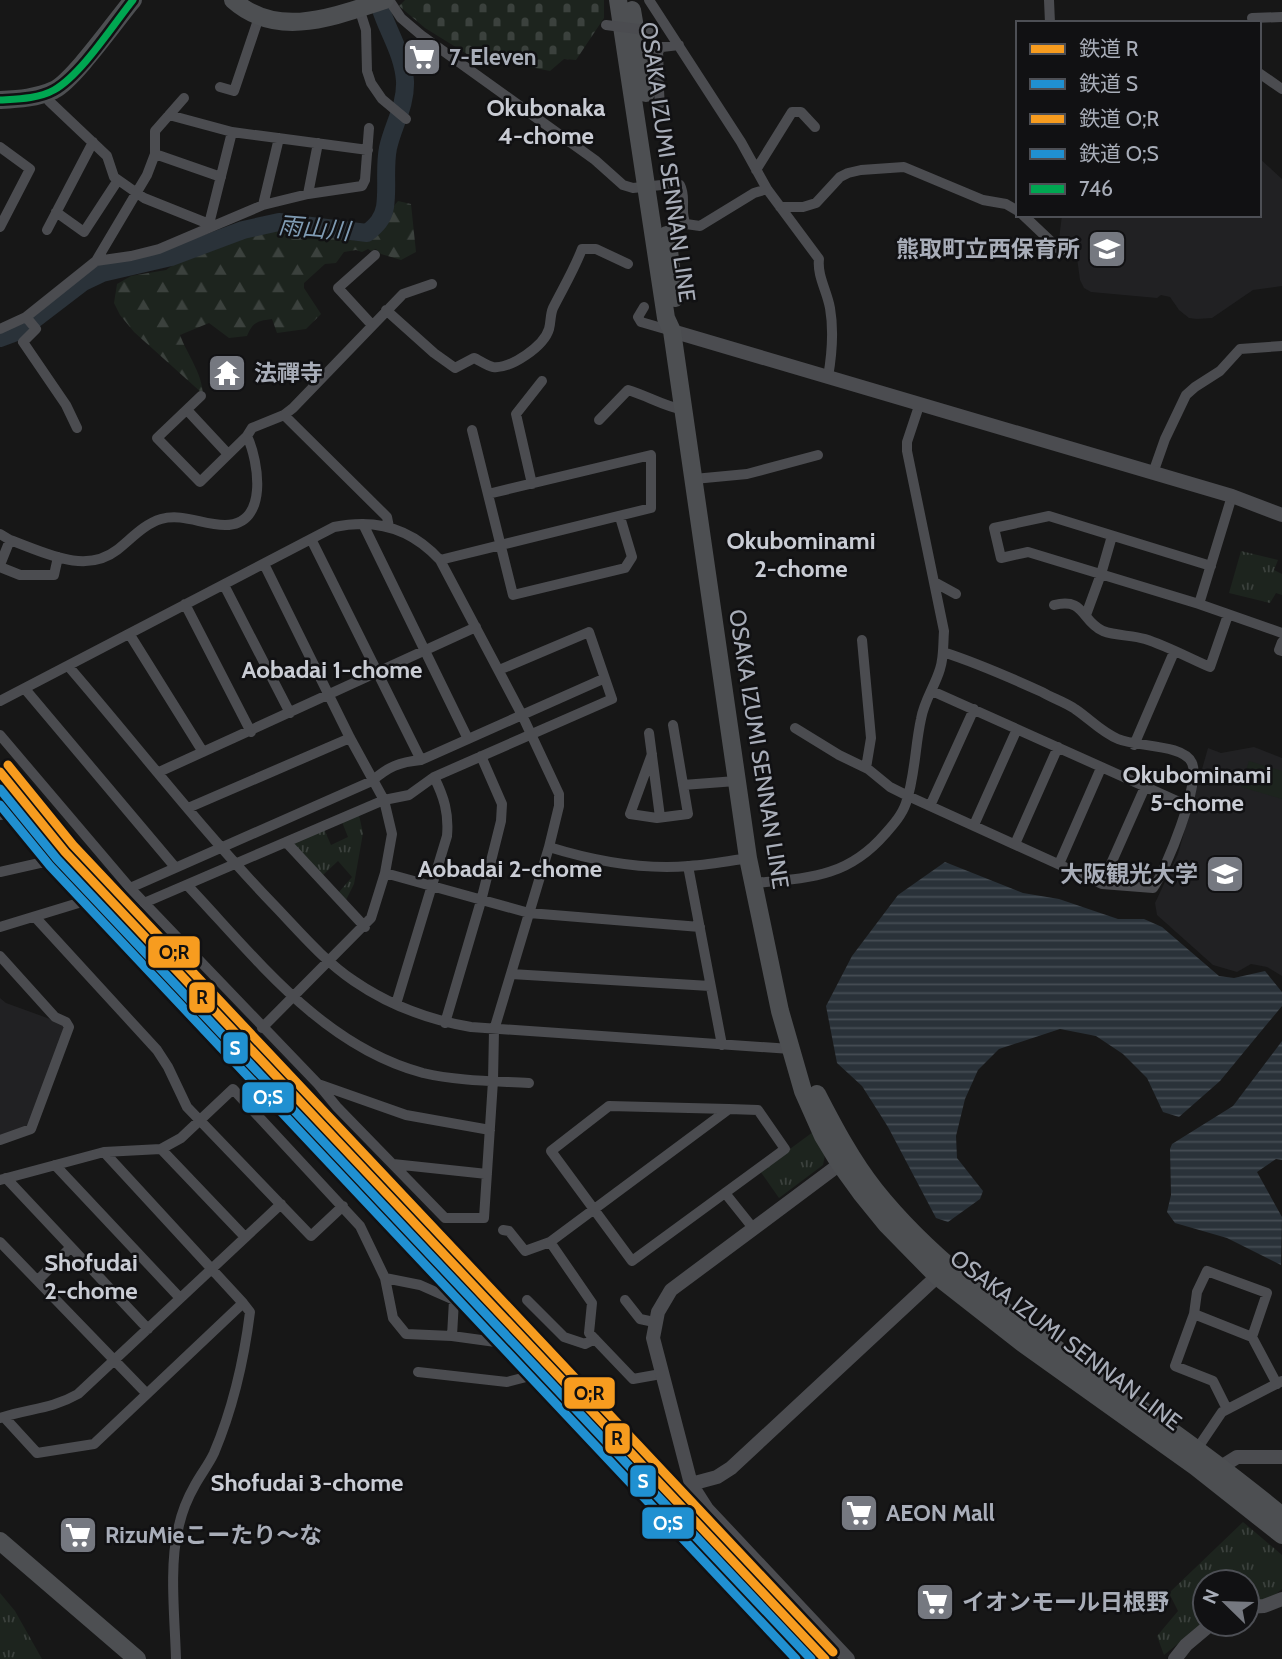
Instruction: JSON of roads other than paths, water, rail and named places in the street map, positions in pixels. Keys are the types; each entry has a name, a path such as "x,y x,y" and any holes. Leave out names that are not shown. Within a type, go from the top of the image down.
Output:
{"main road":[{"path":"0,100 55,90 133,0"},
{"path":"233,0 259,17 281,23 302,22 377,3"},
{"name":"OSAKA IZUMI SENNAN LINE","path":"618,0 677,308 677,320 672,331 748,858 780,1012 803,1091 823,1136 840,1164 887,1225 1018,1340 1196,1467 1282,1535"},
{"name":"OSAKA IZUMI SENNAN LINE","path":"631,0 653,186"},
{"name":"OSAKA IZUMI SENNAN LINE","path":"791,1049 839,1138 874,1189 943,1272 1002,1310 1197,1449 1282,1516"},
{"path":"0,1541 137,1659"}],"street":[{"path":"649,0 767,189 819,258 817,270 830,309 832,334 828,377"},
{"path":"1049,0 1050,21"},
{"path":"406,119 382,99 367,71 366,30 377,3 595,160 623,185 633,188 671,184 680,186 684,192 682,218 686,224 700,226 754,193 767,189"},
{"path":"220,87 234,91 259,17"},
{"path":"1252,18 1282,17"},
{"path":"606,25 654,31 666,25"},
{"path":"660,104 658,51 662,47 679,45"},
{"path":"1261,74 1282,89"},
{"path":"44,93 48,101 107,156 114,177 137,194 210,225"},
{"path":"0,329 26,317 96,261 148,175 155,154 155,131 184,98"},
{"path":"757,170 792,112 801,112 816,127"},
{"path":"169,115 232,132 368,150"},
{"path":"96,261 159,249 210,225 263,205 308,194 362,186 365,180 369,128"},
{"path":"210,225 232,132"},
{"path":"263,205 279,138"},
{"path":"47,230 93,142"},
{"path":"308,194 318,143"},
{"path":"0,147 30,169 0,226"},
{"path":"155,154 221,177"},
{"path":"780,206 803,207 816,203 840,177 848,173 904,167 984,200 1006,204 1016,210"},
{"path":"56,212 85,232 118,180"},
{"path":"1025,217 1061,251"},
{"path":"386,310 455,368 474,358 492,367 511,364 525,356 545,338 551,312 582,249 596,249 628,264"},
{"path":"372,325 338,288 375,255"},
{"path":"201,396 157,438 200,481 252,428 284,415 403,294 432,284"},
{"path":"643,307 638,317 641,322 651,327 920,403 1232,496 1282,515"},
{"path":"26,317 36,329 23,342 66,405 77,428"},
{"path":"1153,473 1186,395 1220,371 1240,349 1282,346"},
{"path":"532,484 516,414 542,381"},
{"path":"599,420 628,390 667,407 684,410"},
{"path":"754,883 811,877 843,868 862,857 875,845 894,824 905,806 921,715 941,668 944,631 907,451 907,442 920,403"},
{"path":"187,410 228,454"},
{"path":"284,415 387,517 389,527"},
{"path":"472,430 513,594 625,568 632,557 620,517"},
{"path":"58,557 54,575 20,575 0,566 5,537 79,562 108,557 159,520 173,517 226,525 236,523 253,508 257,498 256,470 247,436"},
{"path":"694,480 747,474 818,454"},
{"path":"440,560 652,508 651,455 488,494"},
{"path":"1199,604 1232,496"},
{"path":"1210,566 1049,516 994,528 1001,558 1028,552 1199,604 1282,633"},
{"path":"0,701 334,527 349,524 389,527 423,542 440,560 523,715 559,794 559,806 549,847 494,1030 484,1218 445,1218 130,888 0,735"},
{"path":"363,524 468,739"},
{"path":"1086,615 1112,536"},
{"path":"311,539 421,760"},
{"path":"262,1028 365,927 371,918 385,873 392,834 384,800 328,695 264,564"},
{"path":"934,582 956,594"},
{"path":"224,584 290,713"},
{"path":"1054,605 1064,602 1072,604 1103,631 1146,639 1210,667 1228,615"},
{"path":"185,604 251,732"},
{"path":"159,772 476,627"},
{"path":"144,903 384,800 409,795 434,777 611,699 589,632 499,670"},
{"path":"130,635 203,752"},
{"path":"862,640 871,738 866,768"},
{"path":"1282,642 1279,650 1282,651"},
{"path":"796,729 866,768 908,796 1102,884 1153,888 1175,848 1186,805 1193,773 1192,763 1185,755 1176,751 1134,745 1103,732 1074,708 974,662 943,652"},
{"path":"1134,745 1174,652"},
{"path":"69,667 235,864 330,962 354,981 396,1004 445,1023 494,1030 791,1049"},
{"path":"130,888 372,781 387,768 401,762 421,760 603,679"},
{"path":"25,689 175,867"},
{"path":"932,691 1186,805"},
{"path":"930,806 974,709"},
{"path":"652,754 630,814 660,817 688,814 673,725"},
{"path":"974,825 1017,729"},
{"path":"649,733 660,817"},
{"path":"188,808 350,738"},
{"path":"1015,844 1058,747"},
{"path":"445,1023 501,821 502,804 481,756"},
{"path":"1059,864 1101,768"},
{"path":"396,1004 447,835 449,816 434,777"},
{"path":"683,785 736,780"},
{"path":"1102,884 1145,787"},
{"path":"286,842 365,927"},
{"path":"549,847 616,863 688,866 748,858"},
{"path":"0,872 44,862 85,901 0,927"},
{"path":"688,866 722,1045"},
{"path":"385,873 529,913 699,928"},
{"path":"188,886 313,1016 342,1036 422,1072 529,1083"},
{"path":"35,917 157,1051 169,1067 187,1107 199,1121 311,1236 343,1206"},
{"path":"0,956 55,1017 66,1022 69,1027 31,1129 0,1140"},
{"path":"511,974 710,986"},
{"path":"318,1084 406,1115 490,1130"},
{"path":"148,1329 3,1179 103,1152 161,1149 181,1138 233,1089 360,1226 385,1278 393,1318 406,1334 452,1336 503,1343 553,1395"},
{"path":"609,1106 758,1110 785,1149 725,1192 632,1261 551,1151 609,1106"},
{"path":"503,1230 509,1231 525,1251 550,1242 729,1109"},
{"path":"161,1149 245,1237"},
{"path":"103,1152 213,1268 250,1312 245,1351 234,1395 213,1457 194,1486 177,1533 174,1562 176,1659"},
{"path":"393,1164 487,1174"},
{"path":"840,1164 671,1290 658,1311 653,1338 691,1484 707,1509 848,1659"},
{"path":"55,1165 180,1298"},
{"path":"725,1192 753,1228"},
{"path":"2,1418 62,1403 78,1394 281,1204"},
{"path":"0,1242 147,1394"},
{"path":"550,1242 592,1303 589,1333 633,1379 661,1374"},
{"path":"38,1279 71,1247"},
{"path":"1227,1409 1213,1381 1175,1366 1194,1314 1197,1292 1207,1271 1267,1293 1252,1337"},
{"path":"691,1484 731,1468 943,1272"},
{"path":"385,1278 420,1285 454,1300 452,1336"},
{"path":"527,1300 564,1337 585,1344 595,1339"},
{"path":"625,1300 640,1319 654,1322"},
{"path":"2,1418 37,1452 94,1444 243,1303"},
{"path":"1194,1314 1252,1337 1279,1382 1222,1412 1197,1449"},
{"path":"418,1372 507,1382 534,1375"},
{"path":"1220,1467 1237,1457 1280,1453"},
{"path":"1261,1605 1282,1599"},
{"path":"1175,1659 1194,1638"}],"waterway":[{"name":"雨山川","path":"0,338 19,331 83,282 102,273 171,257 243,230 279,222 367,233 373,228 381,219 385,207 388,148 405,90 404,70 378,0"}],"rail line":[{"name":"O;R","path":"8,765 73,845 833,1652"},
{"name":"R","path":"0,772 65,852 825,1659"},
{"name":"S","path":"0,789 57,859 811,1659"},
{"name":"O;S","path":"0,805 50,866 796,1659"}],"place":[{"name":"7-Eleven","path":"422,57"},
{"name":"熊取町立西保育所","path":"1107,249"},
{"name":"法禪寺","path":"227,373"},
{"name":"大阪観光大学","path":"1225,874"},
{"name":"AEON Mall","path":"859,1513"},
{"name":"RizuMieこーたり～な","path":"78,1535"},
{"name":"イオンモール日根野","path":"935,1602"}],"district":[{"name":"Okubonaka 4-chome","path":"546,121"},
{"name":"Okubominami 2-chome","path":"801,554"},
{"name":"Aobadai 1-chome","path":"332,669"},
{"name":"Okubominami 5-chome","path":"1197,788"},
{"name":"Aobadai 2-chome","path":"510,868"},
{"name":"Shofudai 2-chome","path":"91,1276"},
{"name":"Shofudai 3-chome","path":"307,1482"}]}
